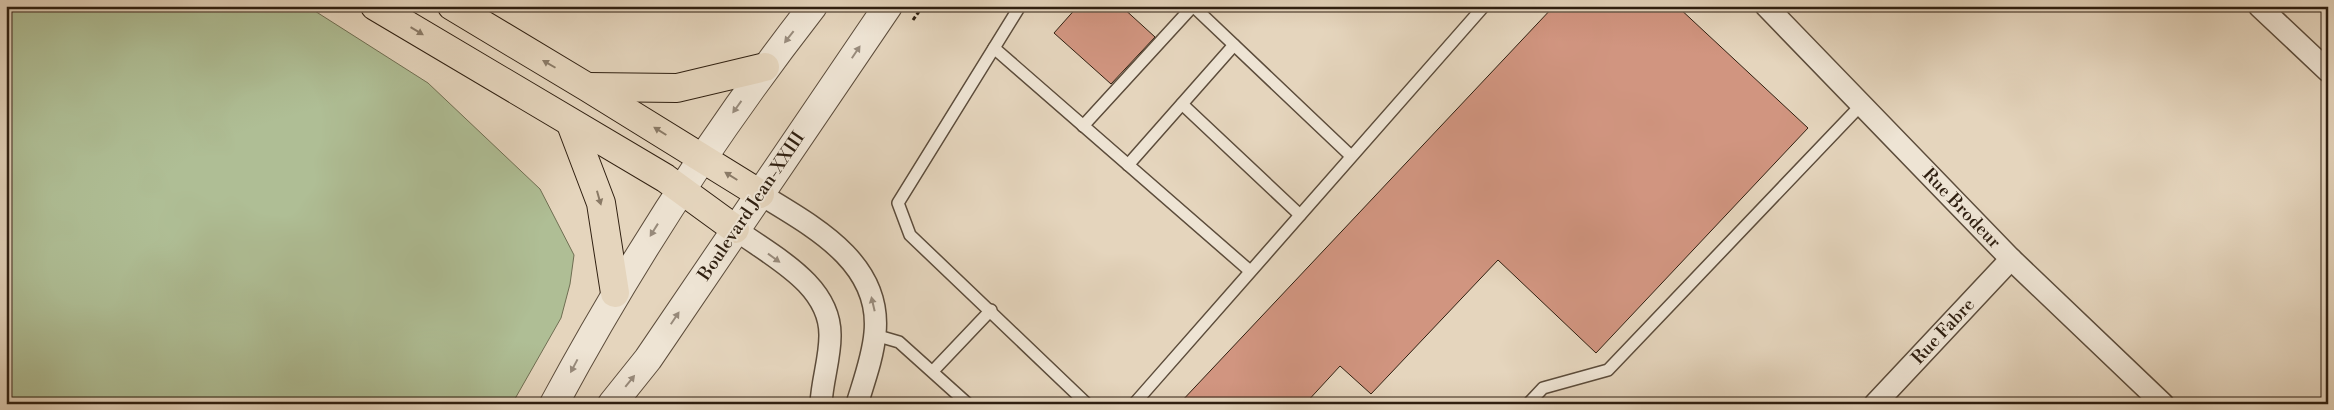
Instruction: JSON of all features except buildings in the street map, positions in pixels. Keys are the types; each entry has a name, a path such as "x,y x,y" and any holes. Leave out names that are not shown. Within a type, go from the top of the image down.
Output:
{"highway":[{"path":"375,6 571,124 665,178 735,229"},
{"path":"452,6 760,194"},
{"path":"587,87 677,88 765,67"},
{"path":"571,124 600,203 615,293"}],"street":[{"path":"554,404 615,293 680,189 765,67 813,6"},
{"name":"Boulevard Jean-XXIII","path":"612,404 648,359 888,6"},
{"name":"Rue Brodeur","path":"1766,6 2010,258 2163,404"},
{"path":"2259,6 2328,71"},
{"path":"760,194 830,241 853,262 870,291 875,314 875,335 856,404"},
{"path":"735,229 802,278 822,302 830,333 821,404"},
{"name":"Rue Fabre","path":"1875,404 2010,258"}],"lane":[{"path":"1020,6 898,203 910,235 991,310 1087,404"},
{"path":"1083,126 1193,6 1351,156"},
{"path":"1134,404 1484,6"},
{"path":"1128,165 1234,44"},
{"path":"994,48 1250,271"},
{"path":"1182,104 1300,215"},
{"path":"1528,404 1543,388 1608,370 1862,104"},
{"path":"933,371 991,310"},
{"path":"875,335 899,342 968,404"}],"green space":[{"path":"6,6 307,6 428,83 540,189 574,255 570,284 561,318 512,404 6,404"}]}
